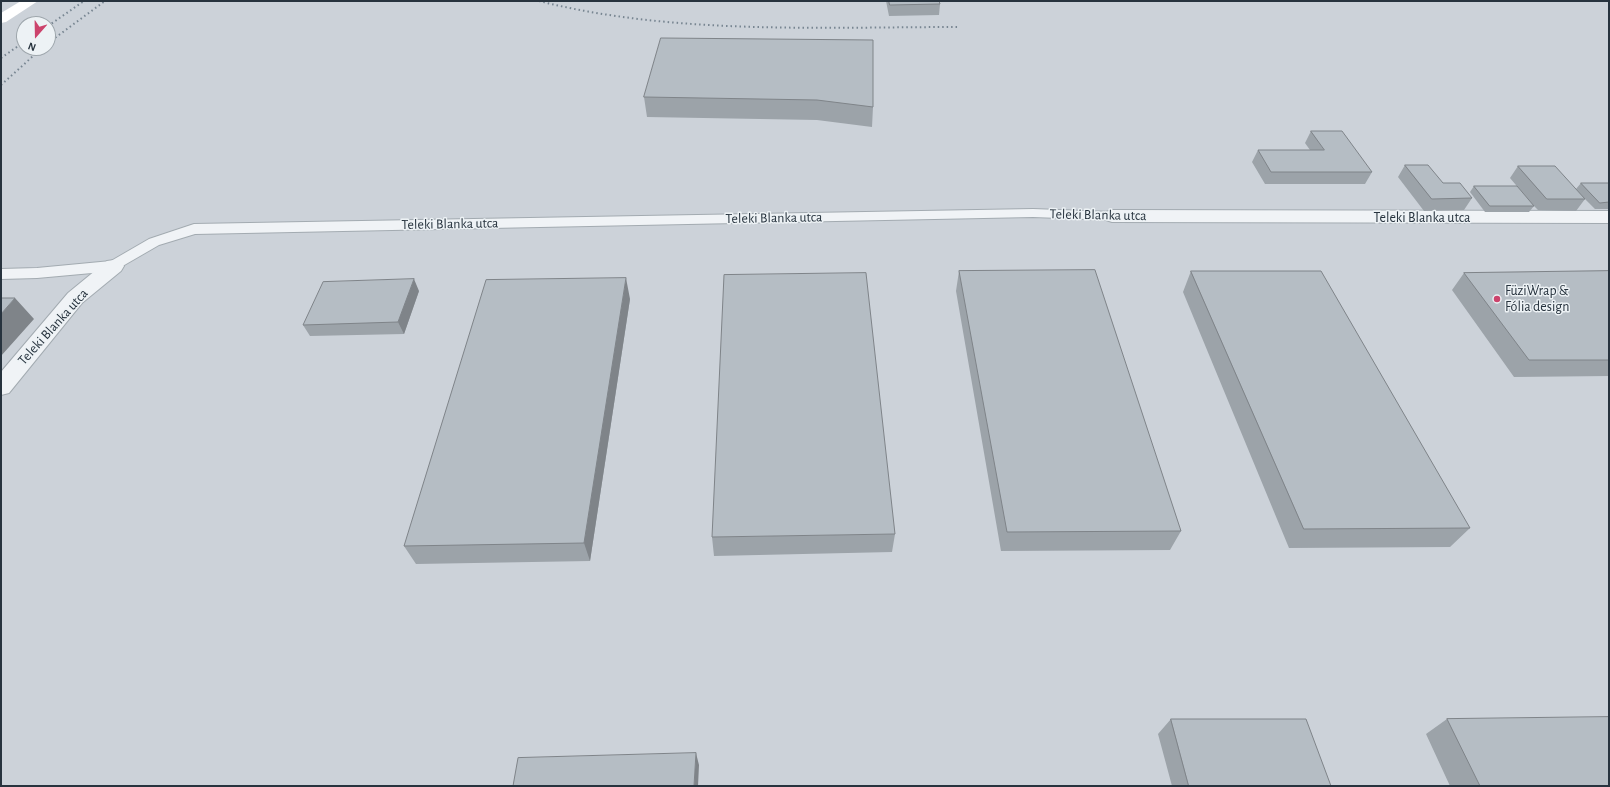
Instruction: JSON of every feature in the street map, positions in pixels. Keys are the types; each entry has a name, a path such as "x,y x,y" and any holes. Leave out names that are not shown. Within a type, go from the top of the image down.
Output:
{"street":[{"path":"1,18 31,1"},
{"name":"Teleki Blanka utca","path":"1112,216 1609,217"},
{"name":"Teleki Blanka utca","path":"1,386 75,298 114,266"}],"lane":[{"name":"Teleki Blanka utca","path":"114,266 154,242 194,229 1025,213 1112,216"},
{"path":"1,274 37,273 114,266"}],"shaded area":[{"path":"1,1 1609,1 1609,786 1,786"}],"building":[{"path":"889,1 939,1 940,4 890,5"},
{"path":"661,38 873,40 873,107 817,100 644,97"},
{"path":"1311,131 1342,131 1372,172 1271,172 1258,150 1324,150"},
{"path":"1405,165 1428,165 1443,183 1460,183 1472,198 1432,199"},
{"path":"1518,166 1555,166 1585,199 1547,199"},
{"path":"1581,183 1609,183 1609,202 1600,203"},
{"path":"1474,186 1517,186 1534,206 1490,206"},
{"path":"1095,270 1181,531 1007,532 959,271"},
{"path":"1191,271 1321,271 1470,528 1304,529"},
{"path":"1609,271 1609,360 1529,360 1464,273"},
{"path":"866,273 895,534 712,537 724,275"},
{"path":"626,278 584,543 404,546 486,280"},
{"path":"414,279 398,322 303,325 323,282"},
{"path":"1,298 15,298 1,314"},
{"path":"1609,717 1609,786 1480,786 1447,719"},
{"path":"1171,719 1306,719 1331,786 1189,786"},
{"path":"696,753 694,786 513,786 518,758"}],"railway":[{"path":"56,20 84,1"},
{"path":"56,37 105,1"},
{"path":"539,1 590,12 695,24 801,28 959,27"},
{"path":"1,58 16,48"},
{"path":"1,85 33,56"}],"place":[{"name":"FüziWrap & Fólia design","path":"1497,299"}]}
